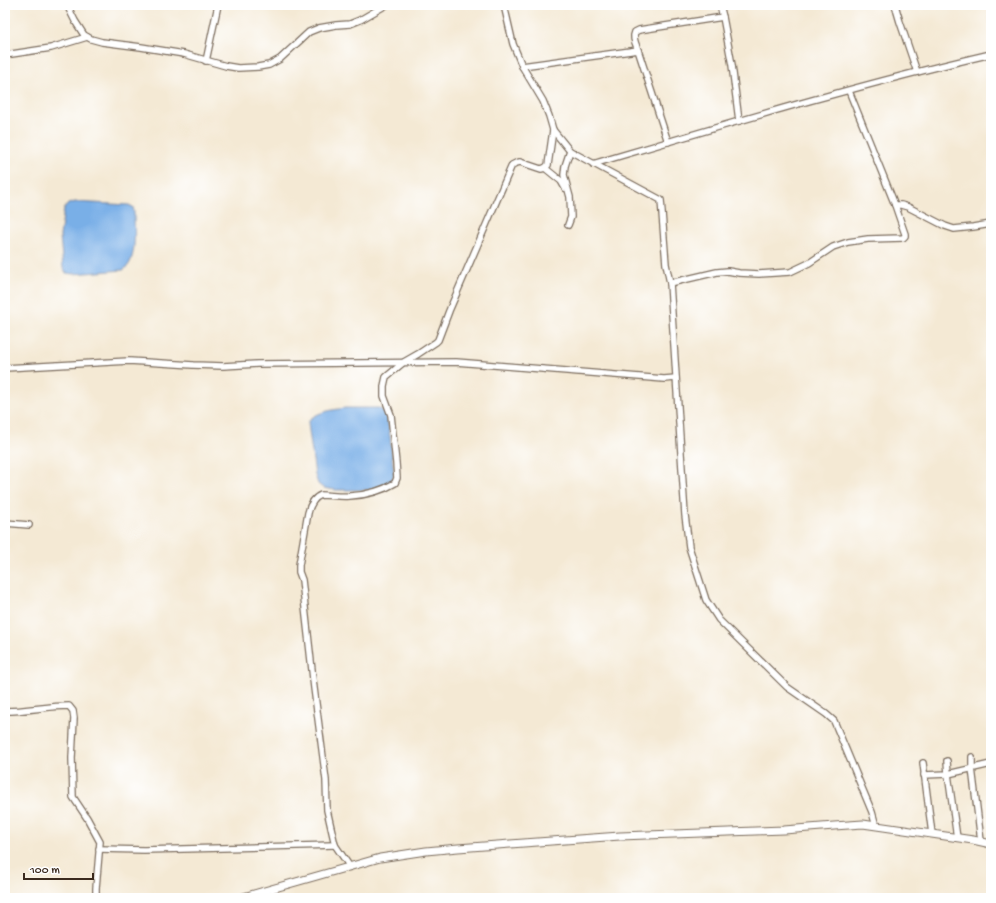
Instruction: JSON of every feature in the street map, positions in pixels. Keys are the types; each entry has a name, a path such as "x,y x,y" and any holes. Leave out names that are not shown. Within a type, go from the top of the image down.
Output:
{"street":[{"path":"67,5 84,35 91,39 102,42 184,54 206,61 238,68 269,65 280,59 309,32 319,28 350,24 386,5"},
{"path":"206,61 218,5"},
{"path":"504,5 513,44 522,66 543,101 553,130 570,151 661,200 666,264 670,283 685,515 689,547 706,600 719,620 787,687 834,721 872,812 876,826"},
{"path":"720,5 732,65 739,121"},
{"path":"895,5 917,72"},
{"path":"668,142 634,39 635,32 639,30 723,17"},
{"path":"5,55 51,48 87,37"},
{"path":"522,66 638,50"},
{"path":"593,164 739,121 917,72 991,54"},
{"path":"670,283 728,270 739,273 759,274 790,272 809,263 833,248 848,242 868,239 903,238 905,234 895,205 849,91"},
{"path":"350,867 335,845 327,810 324,767 302,580 299,572 310,505 318,496 321,495 349,496 363,494 379,491 395,484 397,478 391,415 384,396 386,376 404,362 438,340 448,312 512,165 520,162 541,170 545,168 548,165 553,130"},
{"path":"568,225 573,220 570,197 564,175 565,166 570,151"},
{"path":"545,168 561,181 570,197"},
{"path":"895,205 908,207 954,229 991,224"},
{"path":"5,368 130,361 223,366 257,364 456,362 664,379 676,378"},
{"path":"5,523 29,526"},
{"path":"5,711 56,706 69,706 73,711 73,796 100,842 96,898"},
{"path":"972,757 981,841"},
{"path":"947,761 957,838"},
{"path":"922,763 932,834"},
{"path":"924,775 948,774 991,764"},
{"path":"240,898 380,858 458,848 620,836 789,830 863,824 981,841 991,844"},
{"path":"99,849 144,850 335,845"}],"water":[{"path":"75,202 129,205 133,207 133,253 128,266 123,270 73,274 66,273 63,268 60,236 64,209 68,204"},
{"path":"345,408 379,408 383,411 387,418 394,474 391,482 385,486 374,490 336,490 323,488 318,484 315,475 308,423 310,419 318,414"}]}
